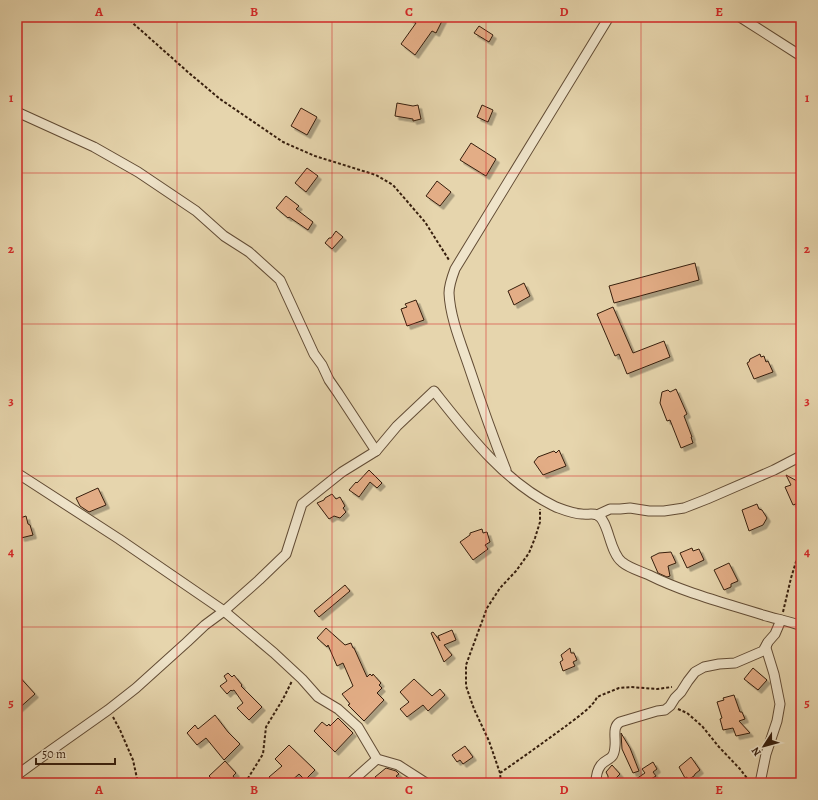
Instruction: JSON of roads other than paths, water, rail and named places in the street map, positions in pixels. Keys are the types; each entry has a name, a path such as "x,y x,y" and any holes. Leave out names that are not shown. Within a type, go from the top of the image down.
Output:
{"street":[{"path":"507,473 454,322 449,293 450,283 454,269 609,17"},
{"path":"740,17 801,56"},
{"path":"17,112 94,147 138,172 196,211 224,236 249,252 280,280 314,354 322,365 329,380 376,451"},
{"path":"17,776 136,688 205,625 224,612 259,580 286,554 302,504 342,472 376,451 398,426 434,391 496,464 539,498 556,507 581,514 596,514 610,510 630,508 649,511 664,511 684,508 774,470 801,456"},
{"path":"17,473 119,539 224,612 274,653 296,673 318,697 338,709 358,727 377,759 398,765 426,783"},
{"path":"596,514 602,519 611,544 622,562 672,586 801,626"},
{"path":"596,783 599,767 602,763 611,758 614,753 616,725 620,722 665,710 670,706 695,672 704,667 735,663 763,651 775,634 781,620"},
{"path":"760,783 766,754 777,721 780,704 774,674 766,648 768,642"},
{"path":"350,783 377,759"}]}
